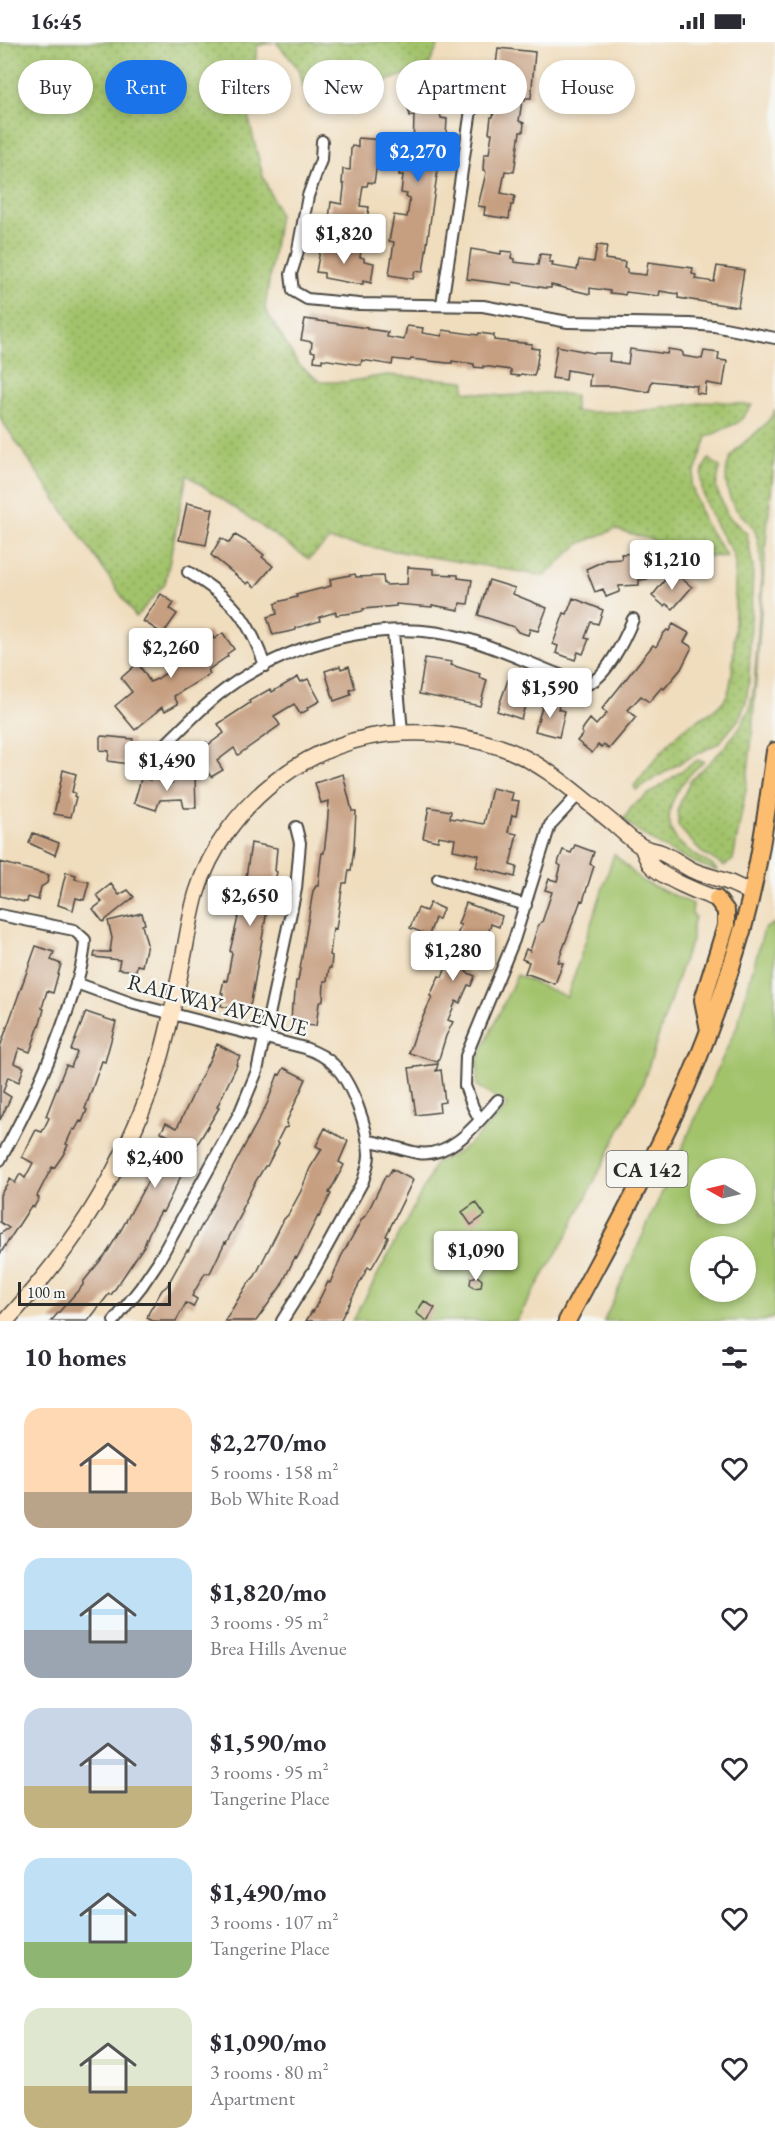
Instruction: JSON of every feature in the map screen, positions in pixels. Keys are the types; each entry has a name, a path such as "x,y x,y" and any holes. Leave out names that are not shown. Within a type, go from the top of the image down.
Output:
{"main road":[{"name":"CA 142","path":"567,1321 676,1111 709,1030 737,948 751,893 768,805 775,751"},
{"path":"709,1030 703,1000 726,926 726,911 717,899"}],"street":[{"path":"442,304 470,114"},
{"path":"322,141 321,160 308,196 297,255 291,274 293,291 307,299 359,304 483,306 568,322 698,324 775,338"},
{"path":"188,572 214,588 246,621 265,666"},
{"path":"167,743 206,705 246,675 281,657 331,640 353,635 393,632 423,632 465,638 583,685 593,681 611,661 622,644 633,619"},
{"path":"393,632 402,732"},
{"path":"6,1321 54,1267 83,1226 110,1181 136,1126 161,1057 198,890 206,869 225,834 248,806 272,783 327,751 357,741 402,732 448,734 504,749 549,771 642,847 751,893"},
{"path":"480,1120 465,1086 466,1056 526,905 549,825 578,795"},
{"path":"114,1321 158,1262 250,1092 266,1038 296,889 300,843 296,827"},
{"path":"642,847 650,864 667,876 695,891 717,899"},
{"path":"438,879 526,905"},
{"path":"0,915 74,930 85,940 85,957 63,1023 32,1101 0,1160"},
{"name":"RAILWAY AVENUE","path":"76,983 134,1004 305,1047 321,1054 335,1066 349,1084 368,1141"},
{"path":"282,1321 314,1270 363,1181 369,1155 368,1141 381,1142 410,1151 431,1153 442,1150 480,1120 498,1100"}],"green space":[{"path":"0,42 274,42 257,46 255,60 199,60 199,114 250,114 249,120 263,176 279,214 265,309 298,364 321,382 346,382 386,375 465,381 464,391 502,396 545,393 575,395 575,412 633,412 714,401 752,405 739,422 707,437 691,484 704,522 727,557 706,556 615,529 579,544 545,576 329,540 309,559 187,475 165,584 136,617 0,418"},
{"path":"276,42 440,42 431,60 396,60 396,78 384,82 384,60 303,60 303,84 299,69"},
{"path":"775,409 775,454 767,529 752,736 746,789 733,860 724,866 701,852 678,826 678,808 690,781 720,752 739,729 750,708 754,687 762,575 761,558 754,529 731,501 726,474 731,456 765,425"},
{"path":"709,459 720,467 716,488 728,516 747,534 753,567 749,681 746,702 739,719 719,743 683,761 636,790 634,786 655,759 685,728 716,708 726,697 730,687 735,633 735,563 733,554 713,521 703,495 703,470"},
{"path":"697,760 704,762 680,787 669,818 676,839 689,851 715,867 717,871 668,850 645,836 624,819 633,805"},
{"path":"614,854 642,881 693,904 692,913 695,917 692,941 643,1083 568,1234 516,1321 353,1321 435,1163 465,1147 508,1106 477,1086 478,1059 517,975 567,997"},
{"path":"775,923 775,1317 763,1321 604,1321 737,1026 764,929"}],"building":[{"path":"498,48 535,52 531,98 527,98 527,60 497,60"},
{"path":"409,114 440,114 441,118 447,119 446,136 441,136 423,272 415,271 413,279 389,275 394,242 389,241 394,215 407,217 410,198 406,197 407,194 401,193 403,175 399,175 404,148 413,150 414,115 410,116"},
{"path":"494,114 520,114 519,121 524,123 523,132 520,132 514,172 505,171 501,193 515,196 509,219 484,215 485,207 478,206 486,173 483,170 484,154 489,154 492,133 489,133 491,117"},
{"path":"358,138 383,140 381,164 377,164 374,183 368,182 367,186 363,186 360,206 369,207 365,233 328,228 331,202 342,204 343,169 350,170 351,148 352,146 358,147"},
{"path":"321,245 361,251 360,257 364,258 364,261 374,263 371,283 363,281 363,284 356,284 324,278 324,273 316,272"},
{"path":"597,245 607,246 605,259 625,262 624,268 627,269 627,273 646,275 648,262 693,268 692,274 696,275 695,279 714,282 717,266 744,270 738,307 678,298 678,294 660,291 659,296 626,292 625,295 590,288 590,294 551,285 551,288 545,288 513,282 512,285 467,279 471,249 501,254 501,251 512,252 511,258 514,262 538,265 540,254 551,255 549,262 553,262 552,266 577,270 579,260 594,262"},
{"path":"305,319 388,332 387,337 404,340 407,326 423,328 422,333 442,336 443,330 494,335 494,340 532,344 531,348 539,349 536,369 534,376 521,374 519,376 511,375 511,370 474,367 474,364 452,361 448,363 393,359 392,365 362,360 361,365 322,359 322,362 314,361 315,352 311,351 312,342 301,340"},
{"path":"557,346 593,353 610,353 609,361 628,364 630,349 667,354 668,349 681,351 683,356 702,359 704,351 719,353 718,360 727,361 723,386 706,383 705,394 696,393 697,386 652,381 649,392 613,386 589,386 590,374 567,370 566,380 552,378"},
{"path":"187,503 213,509 206,545 179,540"},
{"path":"235,535 264,555 262,557 273,566 255,587 249,582 247,584 211,555 221,538 229,543"},
{"path":"645,553 647,579 639,580 639,585 619,586 619,592 606,597 603,589 595,592 586,569 608,559 622,559 621,554"},
{"path":"408,567 434,569 434,574 458,575 458,578 472,580 468,604 460,603 459,610 432,605 432,607 396,604 396,606 363,609 363,611 353,613 336,615 336,612 319,617 320,621 296,628 296,630 273,635 267,617 277,614 275,604 278,602 331,586 330,579 355,574 356,577 383,576 384,584 387,585 407,584"},
{"path":"672,571 692,587 673,609 666,604 664,606 652,596"},
{"path":"489,580 515,588 513,594 547,608 538,631 530,629 528,635 518,632 514,627 478,615"},
{"path":"161,594 174,603 170,609 177,614 163,634 143,621"},
{"path":"573,598 603,610 598,624 591,622 585,638 589,639 583,654 578,652 575,660 556,653 558,646 553,644 564,613 567,614"},
{"path":"673,624 689,633 684,642 692,647 681,669 649,702 641,696 628,710 636,717 609,749 604,745 601,747 598,745 592,753 577,741 583,734 581,732 584,727 590,719 596,725 607,713 602,709 653,645 656,647 663,634 669,631"},
{"path":"209,631 214,639 223,633 234,649 208,670 210,674 174,696 178,704 165,711 162,707 135,730 115,706 132,692 121,678 138,663 150,682 157,679 173,668 167,659"},
{"path":"425,658 452,662 451,665 480,674 479,677 487,680 480,706 419,694"},
{"path":"340,666 341,669 349,666 355,688 350,690 351,695 334,701 325,671"},
{"path":"298,677 301,682 308,679 320,701 300,714 294,704 274,716 280,725 238,755 234,748 217,761 223,770 211,777 193,751 206,742 208,745 224,733 218,724 250,703 249,701 270,689 272,692"},
{"path":"508,680 523,686 521,690 529,693 521,719 497,711"},
{"path":"544,700 559,704 558,709 565,711 559,737 535,731"},
{"path":"100,737 133,739 128,764 108,761 109,751 100,750"},
{"path":"63,770 76,774 72,792 76,797 71,817 54,814"},
{"path":"343,774 352,811 356,811 354,848 351,871 349,870 347,883 343,883 336,929 333,928 331,968 329,968 327,981 324,981 323,1001 319,1003 316,1026 291,1024 296,981 298,981 313,891 318,886 327,828 329,801 321,803 315,783"},
{"path":"152,776 172,783 172,778 195,776 196,808 184,808 182,799 160,800 156,810 134,803 141,779 143,777 150,780"},
{"path":"492,788 513,793 511,800 519,801 516,816 512,815 508,832 517,834 510,865 517,867 515,877 476,867 479,855 453,850 455,839 439,836 438,841 423,838 429,807 451,811 450,818 484,824"},
{"path":"33,833 59,843 55,855 29,843"},
{"path":"251,843 277,848 275,871 277,872 270,905 268,905 251,1002 249,1007 245,1006 240,1010 221,1006 223,993 221,993 224,980 227,981 232,953 230,951 244,892"},
{"path":"575,845 594,852 590,864 594,866 583,901 581,900 558,962 563,963 555,984 525,973 529,962 522,959 526,949 530,951 538,926 542,922 552,892 545,890 549,879 557,881 561,866 558,864 563,850 571,853"},
{"path":"0,862 49,875 47,883 41,887 38,900 28,897 27,902 24,902 0,896"},
{"path":"66,872 76,875 75,879 89,882 84,900 76,898 73,910 58,905"},
{"path":"111,884 119,895 128,890 134,897 103,922 93,909 102,902 97,895"},
{"path":"430,903 443,909 439,919 435,918 429,935 410,928 418,908 426,911"},
{"path":"466,903 502,916 499,927 491,924 481,955 475,952 466,972 475,976 460,1003 456,1001 448,1020 453,1022 438,1062 409,1053 432,997 430,996 439,976 442,977 453,951 451,950 461,925 458,924"},
{"path":"142,913 145,924 142,925 147,944 142,966 137,965 136,971 118,969 120,960 94,957 95,952 110,952 112,938 108,921"},
{"path":"36,946 54,952 51,960 61,964 53,993 47,991 42,1017 30,1052 19,1048 14,1063 24,1067 19,1082 8,1077 3,1092 11,1097 0,1120 0,1047"},
{"path":"86,1012 116,1022 105,1062 102,1061 82,1122 80,1121 75,1130 73,1129 63,1155 54,1168 52,1167 34,1207 31,1206 0,1254 0,1234 9,1228 0,1222 0,1195 10,1179 15,1183 20,1174 25,1178 33,1163 22,1157 36,1130 42,1132 49,1118 46,1116 66,1065 71,1067 77,1052 71,1050"},
{"path":"217,1044 240,1056 237,1065 217,1107 219,1108 195,1148 197,1149 163,1212 161,1211 144,1246 111,1295 109,1294 88,1321 51,1321 83,1285 122,1228 150,1177 147,1175 171,1137 161,1132 166,1123 177,1128"},
{"path":"438,1064 436,1071 441,1070 445,1102 439,1103 440,1112 416,1115 409,1068"},
{"path":"284,1068 306,1079 286,1123 288,1127 284,1128 267,1166 254,1184 241,1210 243,1211 210,1273 205,1273 192,1296 197,1299 193,1307 186,1303 176,1321 153,1321 147,1318 162,1290 167,1286 188,1251 267,1104 278,1074 280,1075"},
{"path":"325,1128 348,1141 339,1162 344,1165 329,1193 331,1194 281,1286 256,1321 225,1321 246,1286 255,1276 301,1191 310,1168 322,1149 316,1146"},
{"path":"392,1169 413,1180 386,1236 388,1237 383,1248 371,1269 368,1267 340,1321 306,1321 328,1282 330,1283 341,1257 386,1175 388,1176"},
{"path":"476,1202 485,1215 471,1225 462,1212"},
{"path":"477,1276 482,1280 481,1287 474,1288 470,1284 471,1278"},
{"path":"424,1301 435,1308 427,1321 416,1313"}]}
